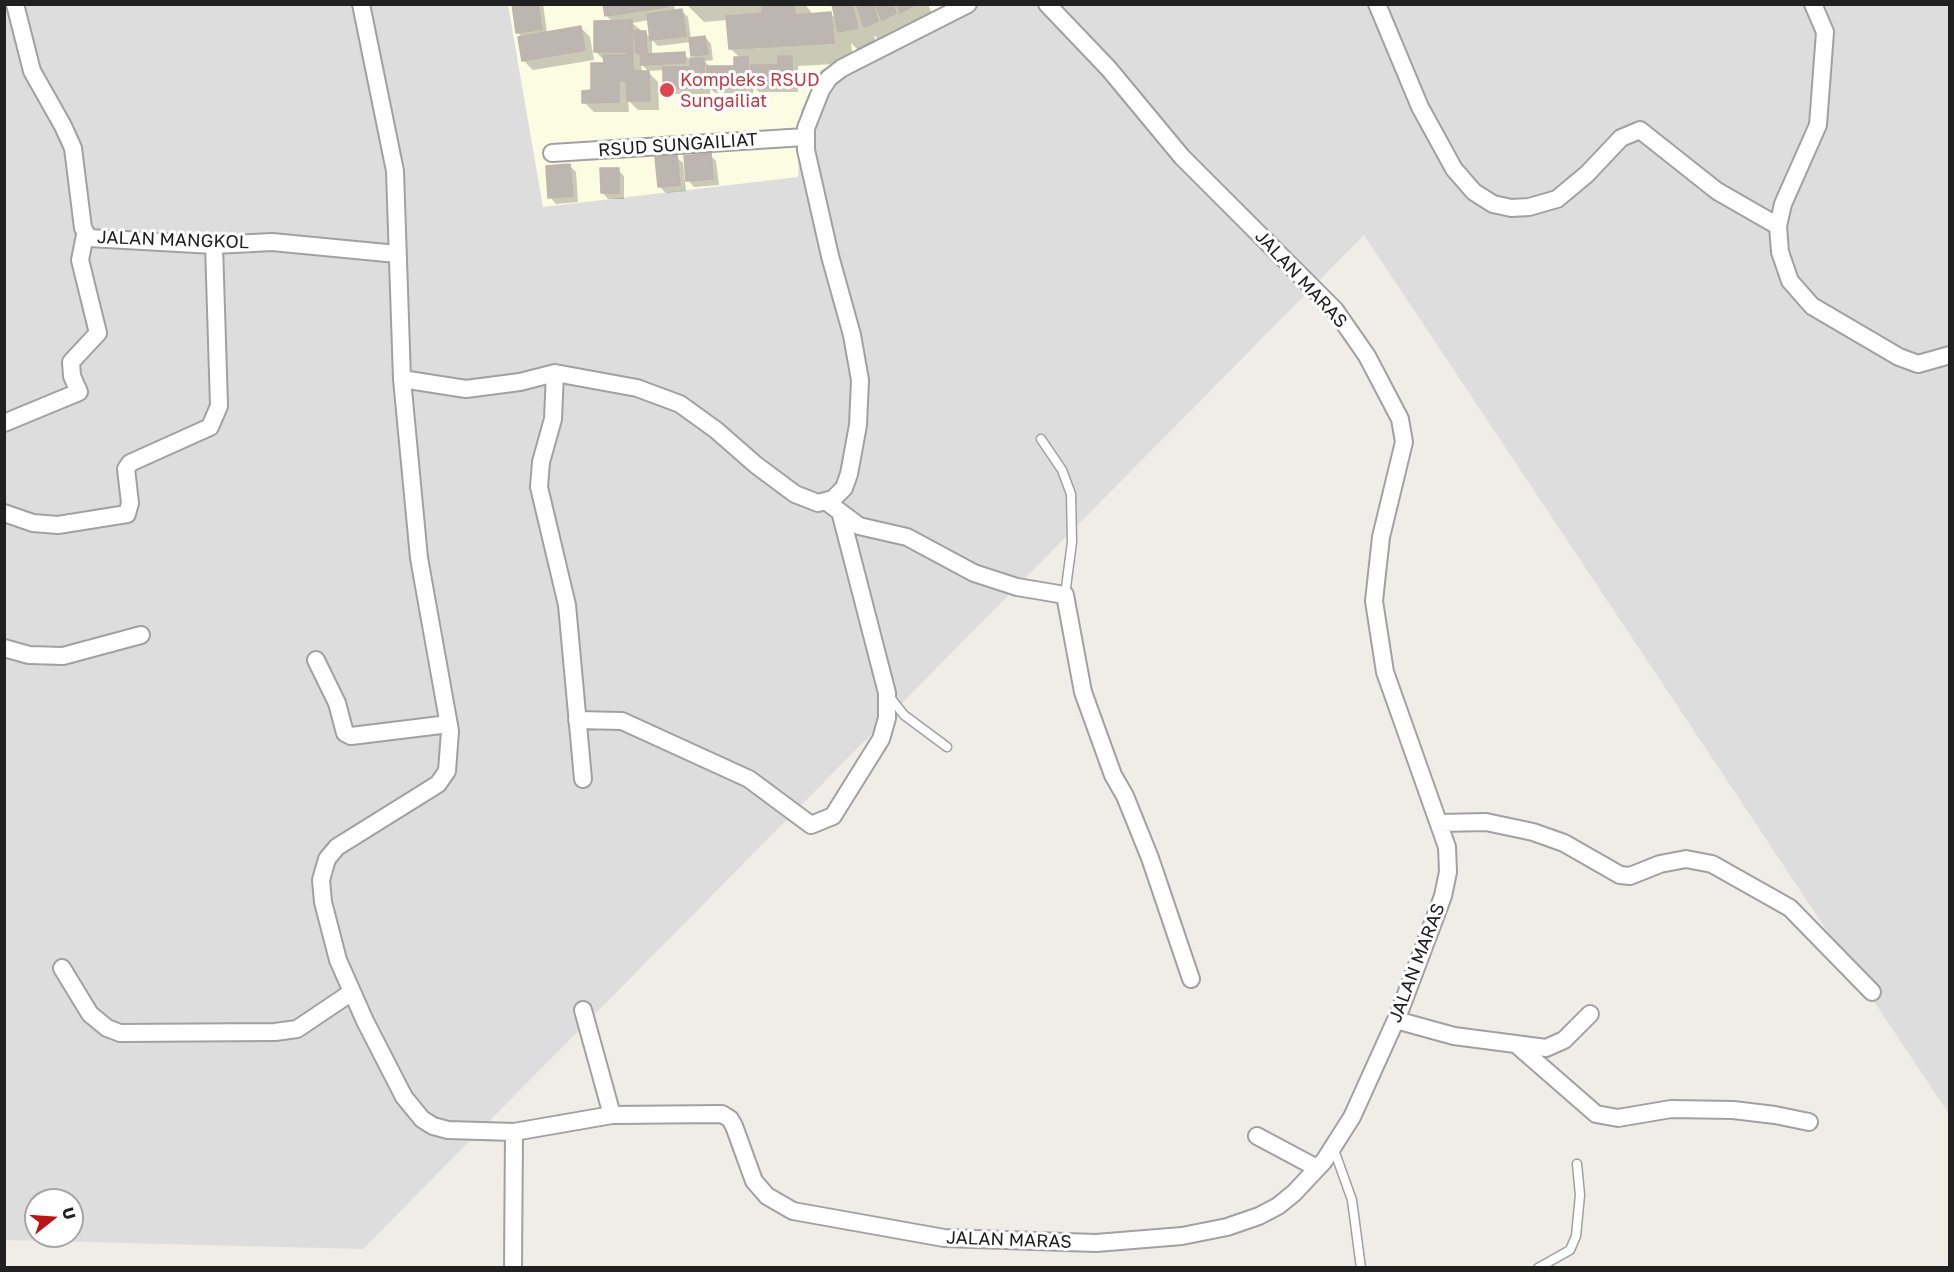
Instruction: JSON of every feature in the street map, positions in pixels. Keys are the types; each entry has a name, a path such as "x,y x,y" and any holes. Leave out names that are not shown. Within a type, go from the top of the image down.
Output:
{"street":[{"name":"JALAN MANGKOL","path":"15,4 32,71 63,126 72,148 86,235 93,240 214,245 272,242 397,254"},
{"path":"316,660 337,704 345,734 351,736 448,724 420,558 402,379 394,171 361,4"},
{"path":"402,379 466,389 520,382 555,373 637,388 680,404 795,494 813,503 826,502 839,494 849,474 858,424 860,380 852,335 830,256 805,137 806,128 821,90 829,78 842,68 968,4"},
{"name":"JALAN MARAS","path":"448,724 447,771 438,784 337,847 327,859 321,880 323,902 338,960 352,992 404,1097 422,1119 433,1126 448,1130 514,1132 612,1115 722,1114 730,1119 734,1126 754,1181 780,1205 793,1211 944,1238 1096,1243 1182,1236 1227,1227 1259,1216 1278,1206 1294,1193 1317,1168 1352,1117 1396,1020 1443,896 1448,872 1447,848 1440,823 1384,672 1374,601 1381,537 1404,442 1400,419 1367,356 1335,310 1182,157 1109,69 1047,4"},
{"path":"1377,4 1420,107 1454,169 1474,192 1493,204 1520,208 1557,199 1587,174 1621,138 1640,129 1717,191 1778,226"},
{"path":"1813,4 1825,32 1818,124 1783,204 1778,226 1780,252 1790,280 1812,306 1911,363 1929,362 1950,355"},
{"name":"RSUD SUNGAILIAT","path":"552,153 805,137"},
{"path":"4,423 79,392 72,376 71,362 98,333 80,260 86,235"},
{"path":"4,513 33,523 58,525 127,514 130,503 126,469 130,463 210,427 219,406 214,245"},
{"path":"555,373 553,419 541,462 539,488 567,605 583,778"},
{"path":"826,502 859,526 907,537 974,573 1017,587 1065,595 1083,692 1113,775 1125,796 1150,858 1191,979"},
{"path":"577,720 622,721 749,779 811,825 833,816 881,739 887,718 887,693 841,515"},
{"path":"4,648 29,655 63,656 141,635"},
{"path":"1440,823 1486,822 1533,832 1564,843 1620,875 1630,876 1660,864 1686,859 1712,864 1790,908 1872,992"},
{"path":"62,968 90,1014 107,1028 120,1034 275,1032 297,1029 352,992"},
{"path":"583,1010 612,1115"},
{"path":"1396,1020 1454,1036 1546,1048 1564,1040 1590,1014"},
{"path":"1518,1046 1596,1114 1618,1118 1671,1109 1733,1110 1809,1122"},
{"path":"513,1268 514,1132"},
{"path":"1257,1136 1317,1168"}],"lane":[{"path":"1041,439 1062,470 1071,494 1072,542 1065,595"},
{"path":"887,693 904,715 947,747"},
{"path":"1333,1147 1352,1200 1361,1268"},
{"path":"1538,1268 1570,1250 1576,1236 1580,1195 1577,1164"}],"shaded area":[{"path":"5,5 1949,5 1949,1114 1364,235 363,1249 84,1242 84,1188 24,1188 24,1240 5,1240"},
{"name":"Kompleks RSUD Sungailiat","path":"508,5 946,5 915,22 867,43 820,71 801,110 798,177 543,207"}],"building":[{"path":"512,4 538,4 542,29 516,33"},
{"path":"603,4 666,4 667,7 605,16"},
{"path":"762,4 794,4 795,15 831,12 834,43 729,49 726,16 763,13"},
{"path":"832,4 852,4 858,28 838,32"},
{"path":"873,4 878,21 864,27 857,6"},
{"path":"875,4 893,4 896,13 882,20"},
{"path":"897,4 916,4 900,13"},
{"path":"682,9 686,36 650,40 647,14"},
{"path":"632,20 633,71 649,71 650,101 627,101 626,81 619,81 619,102 582,103 582,91 591,90 591,63 604,63 603,55 627,55 627,52 594,52 594,21"},
{"path":"581,26 585,50 522,61 518,37"},
{"path":"634,31 646,31 647,54 685,52 685,63 641,65 640,53 636,53"},
{"path":"705,36 708,54 691,56 689,38"},
{"path":"778,56 792,56 792,86 751,87 751,65 778,65"},
{"path":"734,57 748,57 748,87 707,87 707,66 734,66"},
{"path":"690,58 704,58 704,88 663,88 663,67 690,67"},
{"path":"711,153 713,179 686,181 684,156"},
{"path":"677,155 680,185 658,187 655,157"},
{"path":"570,164 573,196 548,198 546,166"},
{"path":"600,168 619,168 619,193 601,193"}],"place":[{"name":"Kompleks RSUD Sungailiat","path":"667,90"}]}
